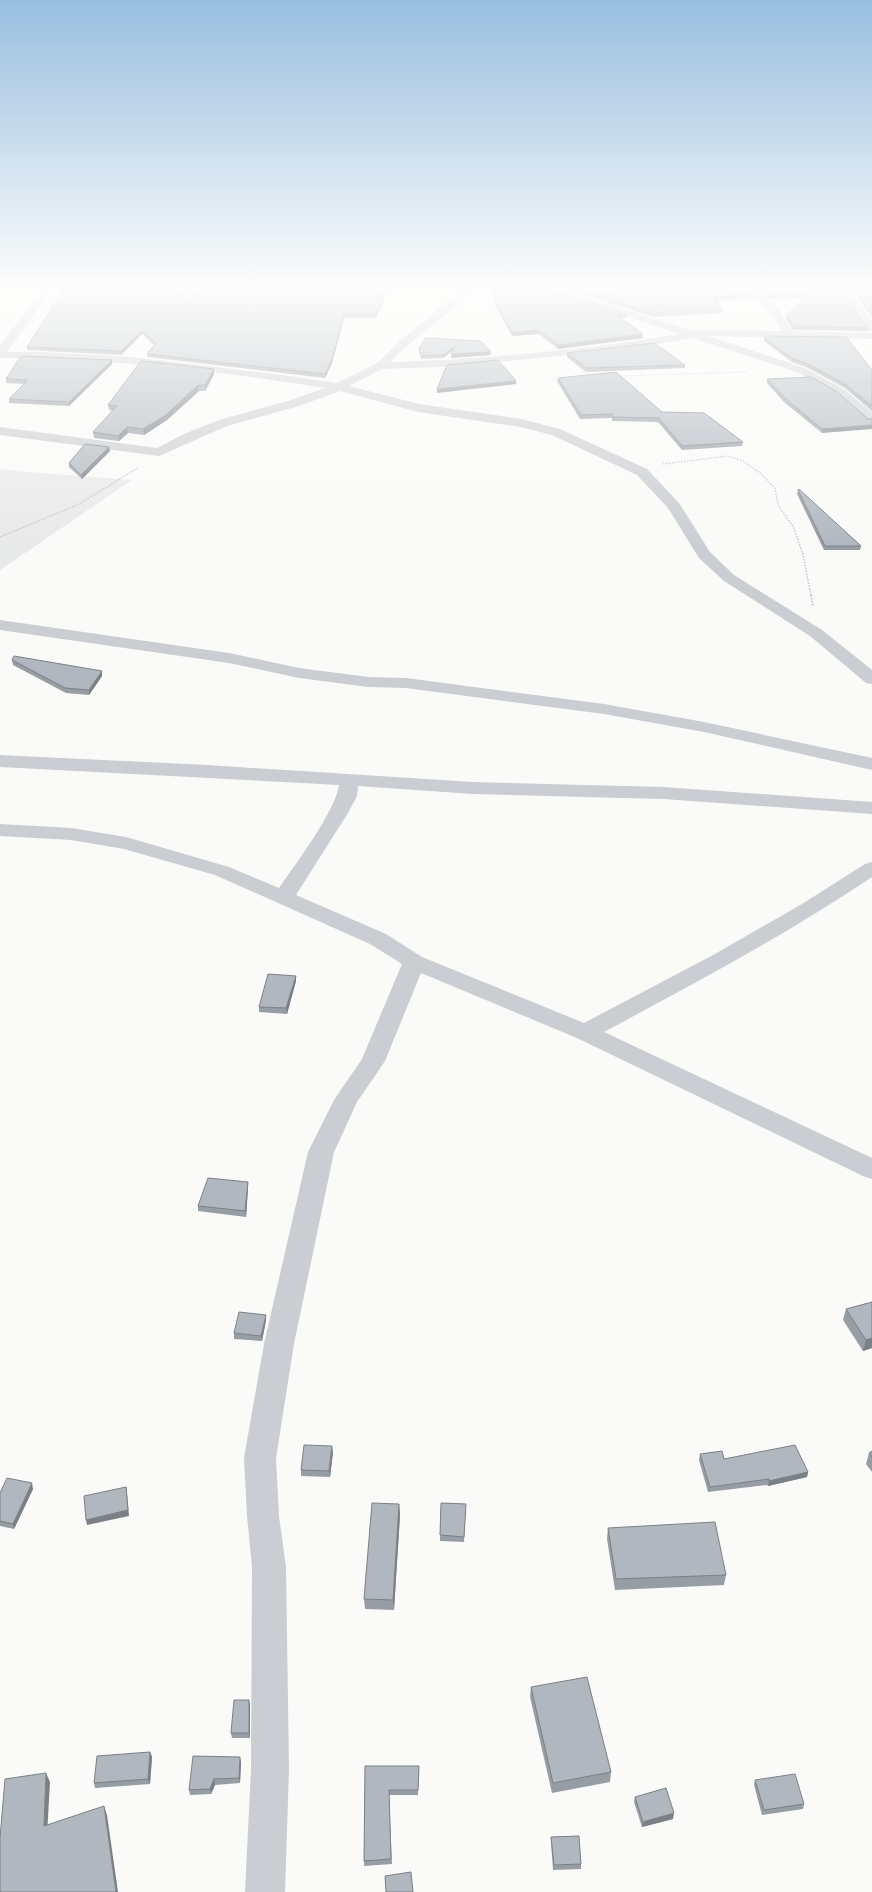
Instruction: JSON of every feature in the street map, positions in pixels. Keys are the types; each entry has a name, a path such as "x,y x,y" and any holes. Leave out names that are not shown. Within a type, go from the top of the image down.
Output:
{"street":[{"path":"235,372 339,387 418,408 522,423 556,432 638,470 642,472 674,506 704,555 729,578 816,633 872,679"},
{"path":"0,431 159,452 188,437 223,423 295,403 339,387 368,372"},
{"path":"805,372 840,392 872,418"},
{"path":"0,625 230,658 306,674 368,682 406,683 604,709 704,727 872,764"},
{"path":"0,761 207,770 473,788 663,793 872,808"},
{"path":"283,899 338,813 347,796 349,780"},
{"path":"0,830 71,834 126,843 222,871 283,899 378,939 414,962 584,1032 872,1169"},
{"path":"584,1032 730,955 810,909 872,868"},
{"path":"265,1892 270,1769 269,1567 263,1516 260,1458 279,1344 321,1152 346,1100 373,1061 414,962"}],"path":[{"path":"612,377 652,374 736,372"},
{"path":"0,537 77,505 141,466 159,452"},
{"path":"638,470 674,462 728,456 743,461 760,473 775,488 778,505 794,528 803,555 811,602 815,612"}],"shaded area":[{"path":"0,469 27,472 132,480 0,570"}],"building":[{"path":"10,372 99,372 69,402 9,399 28,380 6,379"},
{"path":"133,372 212,372 205,385 198,385 166,415 143,429 127,427 118,436 93,432 117,406 108,405"},
{"path":"310,372 326,372 325,374"},
{"path":"444,372 509,372 516,381 437,389"},
{"path":"616,372 662,412 704,413 743,442 682,446 659,418 613,417 612,414 581,415 558,378"},
{"path":"823,372 872,372 872,406 845,384"},
{"path":"811,377 836,391 868,419 872,419 872,425 822,429 785,398 767,379"},
{"path":"85,444 109,447 81,475 69,463"},
{"path":"799,489 861,546 825,546 798,490"},
{"path":"14,656 102,671 89,690 65,688 12,660"},
{"path":"268,974 296,976 286,1008 259,1007"},
{"path":"208,1178 248,1182 245,1211 198,1206"},
{"path":"872,1302 872,1338 866,1340 846,1309"},
{"path":"239,1312 266,1315 261,1336 234,1333"},
{"path":"304,1445 332,1446 329,1471 301,1470"},
{"path":"795,1445 808,1472 769,1481 769,1479 710,1487 700,1454 722,1451 724,1459"},
{"path":"7,1478 32,1483 13,1524 0,1521 0,1493"},
{"path":"126,1487 128,1510 86,1520 84,1496"},
{"path":"372,1503 399,1504 393,1600 364,1599"},
{"path":"441,1503 466,1504 464,1537 440,1535"},
{"path":"715,1522 726,1575 616,1579 608,1528"},
{"path":"587,1677 611,1772 553,1783 531,1687"},
{"path":"234,1700 249,1700 249,1733 231,1733"},
{"path":"150,1752 148,1779 94,1783 97,1756"},
{"path":"193,1756 240,1757 239,1778 214,1779 210,1789 189,1790"},
{"path":"365,1766 419,1766 418,1790 389,1790 391,1859 364,1861"},
{"path":"46,1773 44,1826 104,1806 116,1892 0,1892 0,1838 5,1779"},
{"path":"795,1774 804,1804 764,1810 755,1780"},
{"path":"666,1788 674,1813 643,1822 635,1797"},
{"path":"579,1836 581,1864 554,1865 551,1837"},
{"path":"411,1872 413,1892 386,1892 385,1876"}]}
